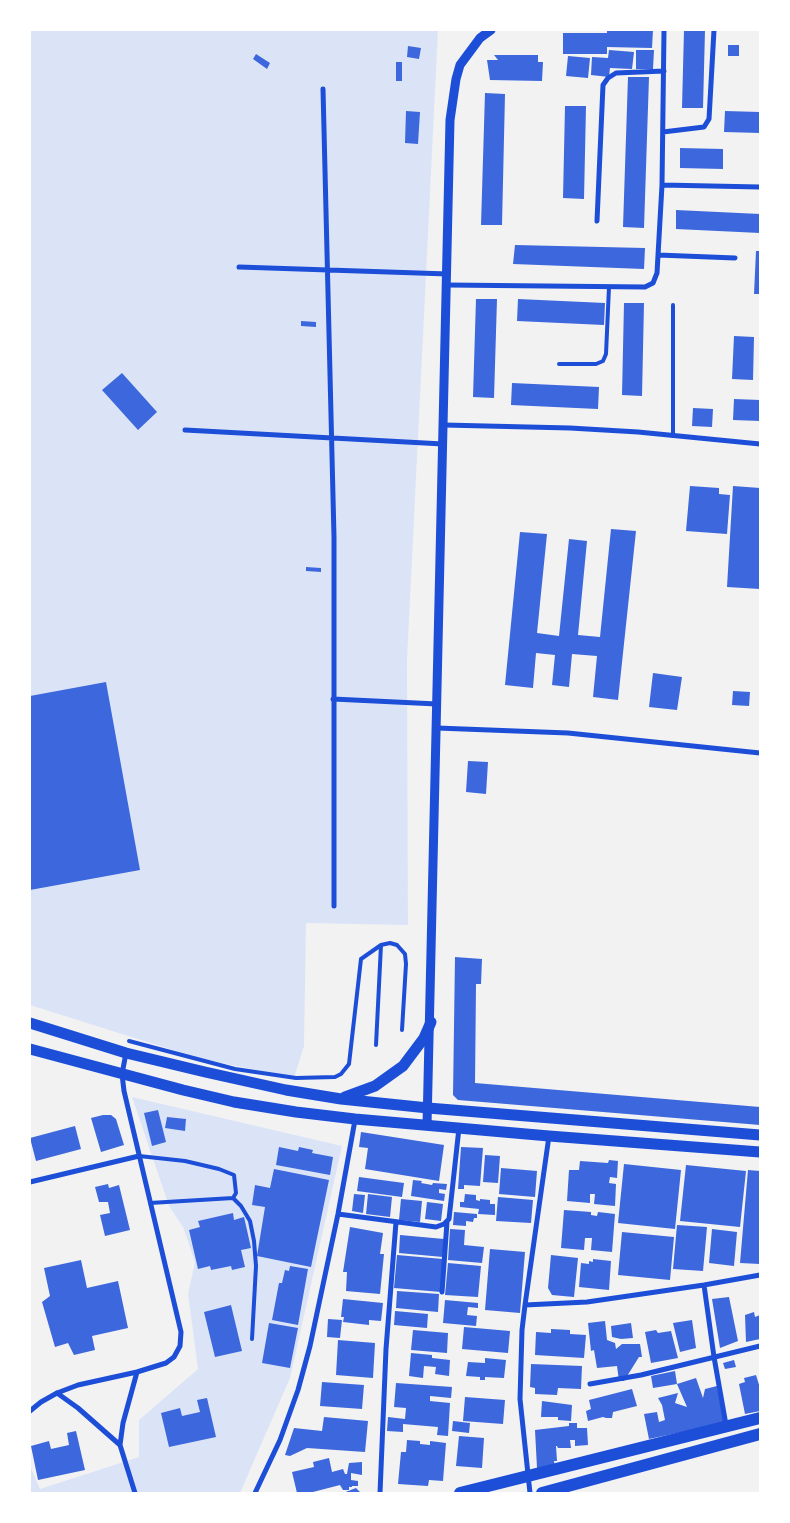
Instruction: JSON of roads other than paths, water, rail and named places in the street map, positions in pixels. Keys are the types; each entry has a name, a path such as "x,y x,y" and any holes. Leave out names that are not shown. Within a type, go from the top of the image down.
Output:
{"highway":[{"path":"460,1493 760,1418"},
{"path":"542,1493 760,1434"}],"main road":[{"path":"341,1099 375,1086 402,1066 424,1038 431,1022"},
{"path":"30,1023 127,1047 243,1081 341,1099 428,1108 760,1135"},
{"path":"30,1049 234,1102 296,1112 549,1136 760,1152"}],"street":[{"path":"427,1125 448,285 450,120 460,65 480,38 491,30"},
{"path":"448,285 645,287 653,283 657,272 662,185 664,30"},
{"path":"663,132 704,128 709,119 714,30"},
{"path":"597,221 603,85 608,78 616,73 664,71"},
{"path":"324,90 334,537 334,906"},
{"path":"662,185 760,187"},
{"path":"658,255 735,258"},
{"path":"239,267 448,274"},
{"path":"444,425 570,428 760,444"},
{"path":"185,430 444,444"},
{"path":"333,699 437,704"},
{"path":"437,728 588,735 760,753"},
{"path":"30,1411 57,1393 78,1385 137,1372 166,1363 174,1357 180,1346 182,1332 124,1091 122,1074 127,1047"},
{"path":"255,1493 280,1440 298,1390 310,1346 338,1214 355,1119"},
{"path":"442,1292 447,1222 449,1219 459,1128"},
{"path":"530,1493 520,1399 522,1330 549,1136"},
{"path":"30,1182 139,1156"},
{"path":"338,1214 436,1226 447,1222"},
{"path":"380,1493 386,1349 396,1222"},
{"path":"525,1305 587,1302 760,1275"},
{"path":"704,1285 714,1357 727,1427"},
{"path":"590,1384 641,1375 760,1346"},
{"path":"135,1493 120,1446 128,1403 137,1372"},
{"path":"57,1393 78,1408 120,1446"}],"lane":[{"path":"559,364 596,364 603,361 606,354 609,287"},
{"path":"673,305 673,436"},
{"path":"376,1045 382,944"},
{"path":"127,1047 235,1069 296,1078 327,1079 335,1077 341,1074 349,1064 361,958 382,944 397,945 404,954 406,964 402,1030"},
{"path":"139,1156 185,1161 228,1172 234,1175 236,1184 236,1193 233,1198"},
{"path":"150,1203 233,1198 241,1206 250,1221 254,1241 256,1266 252,1339"}]}
